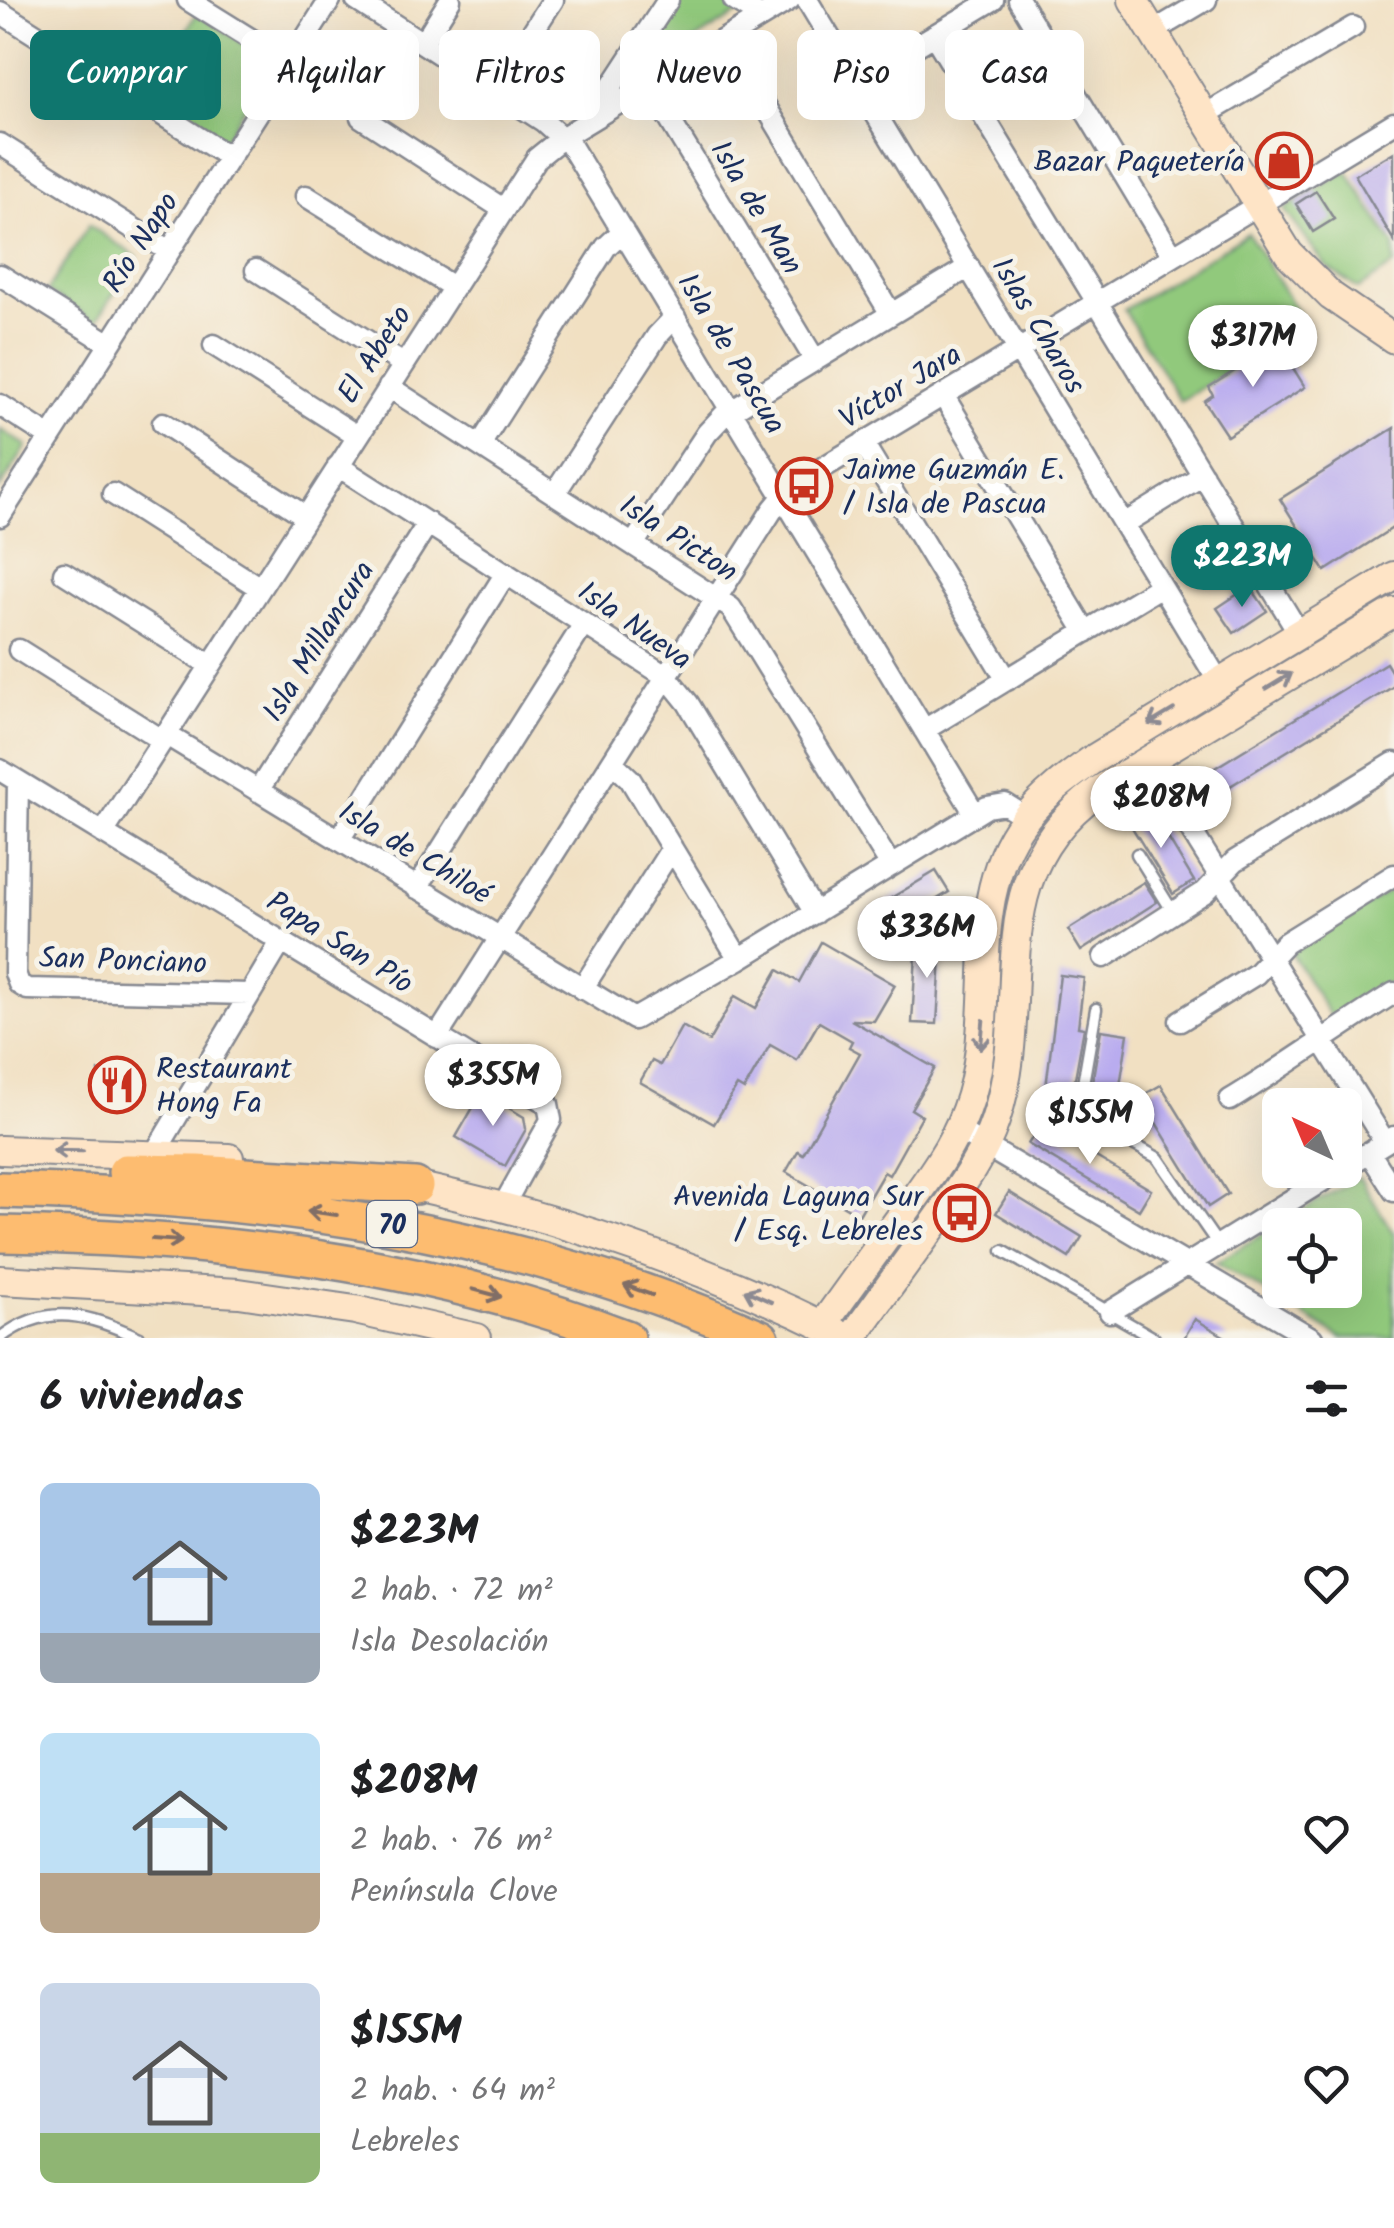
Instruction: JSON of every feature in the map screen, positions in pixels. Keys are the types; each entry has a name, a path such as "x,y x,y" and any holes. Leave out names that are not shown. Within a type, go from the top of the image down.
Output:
{"highway":[{"path":"3,1190 69,1177 133,1172 415,1186"},
{"name":"70","path":"3,1190 208,1199 378,1222 474,1242 575,1270 761,1338"},
{"name":"70","path":"0,1234 180,1241 355,1263 514,1300 626,1338"}],"street":[{"path":"188,0 241,34"},
{"name":"Río Napo","path":"311,30 330,0"},
{"name":"Isla de Pascua","path":"356,0 439,53"},
{"path":"423,43 450,0"},
{"path":"534,30 553,0"},
{"path":"589,121 668,0"},
{"path":"734,0 760,17"},
{"name":"El Abeto","path":"738,30 789,0"},
{"name":"Islas Charos","path":"807,0 825,30"},
{"path":"925,40 994,0"},
{"path":"1019,0 1173,256"},
{"path":"1132,0 1289,254 1314,281 1394,338"},
{"path":"1152,32 1206,0"},
{"path":"0,12 229,157"},
{"path":"1202,116 1352,26"},
{"path":"934,35 1300,634"},
{"name":"El Abeto","path":"103,833 537,158 620,102"},
{"name":"Río Napo","path":"0,516 253,120"},
{"path":"366,120 503,209"},
{"name":"Isla de Pascua","path":"538,120 563,137 623,231 974,814"},
{"name":"Isla de Man","path":"670,120 815,360"},
{"path":"774,120 891,314"},
{"name":"Islas Charos","path":"879,120 1219,682"},
{"name":"Víctor Jara","path":"437,1037 783,496 796,484 1394,122"},
{"path":"0,144 169,252"},
{"path":"306,196 453,287"},
{"path":"480,445 606,248 623,231"},
{"path":"634,544 707,433 731,410 968,267"},
{"path":"256,270 403,364"},
{"path":"0,274 110,344"},
{"path":"555,493 657,336 675,317"},
{"path":"214,345 357,436"},
{"name":"Isla Picton","path":"388,387 718,596 741,620 891,866"},
{"path":"943,395 1086,632"},
{"path":"0,405 50,437"},
{"path":"162,423 306,516"},
{"path":"863,443 1007,680"},
{"name":"Isla Nueva","path":"338,466 666,677 688,703 815,913"},
{"path":"1124,524 1203,475"},
{"path":"114,494 260,588"},
{"name":"Isla Millancura","path":"258,791 428,524"},
{"path":"64,573 210,664"},
{"path":"338,840 506,574"},
{"path":"840,1334 958,1130 973,1089 980,1053 991,897 1005,852 1026,817 1058,785 1092,760 1394,576"},
{"path":"924,730 1161,586"},
{"path":"840,1334 970,1174 985,1146 1009,1062 1018,918 1032,867 1048,838 1071,812 1098,791 1394,612"},
{"path":"416,888 584,624"},
{"name":"Isla de Chiloé","path":"19,650 634,1018 739,959"},
{"path":"1148,760 1383,1143 1394,1191"},
{"path":"612,762 626,774 739,959 974,814 1000,804 1026,817"},
{"path":"1104,957 1204,892 1235,861 1394,763"},
{"name":"Papa San Pío","path":"9,776 550,1108 551,1120 502,1208"},
{"name":"San Ponciano","path":"9,776 15,973 19,984 28,989 250,994"},
{"path":"582,989 672,848"},
{"path":"1180,1022 1256,974 1285,943 1394,876"},
{"path":"155,1153 282,942"},
{"path":"1230,1100 1394,993"},
{"path":"958,1130 1312,1338"},
{"path":"0,1150 155,1153 276,1163 415,1186 666,1256 840,1334"},
{"path":"1110,1312 1311,1188"},
{"path":"0,1280 192,1288 254,1295 355,1310 477,1338"}],"lane":[{"path":"1136,854 1174,912"},
{"path":"1096,1009 1079,1107 1081,1115 1158,1158 1219,1246"},
{"path":"1002,1251 1154,1338"},
{"path":"0,1338 39,1315 58,1314 109,1324 140,1338"}],"green space":[{"path":"676,0 720,0 740,12 711,30 657,30"},
{"path":"197,13 241,42 241,113 221,146 181,120 221,120 221,30 186,30"},
{"path":"1347,171 1394,245 1394,265 1358,289 1326,266 1284,209"},
{"path":"89,225 137,257 96,322 47,291"},
{"path":"1248,233 1304,323 1180,401 1124,310"},
{"path":"0,429 27,446 0,488"},
{"path":"1394,888 1394,980 1332,1019 1291,953"},
{"path":"1362,1182 1394,1234 1394,1338 1341,1338 1292,1308 1362,1308 1362,1208 1307,1208 1340,1188 1362,1188"},
{"path":"1262,1235 1262,1290 1216,1262"}],"building":[{"name":"Bazar Paquetería","path":"1294,142 1304,161 1273,180 1262,160"},
{"path":"1394,152 1394,241 1355,175"},
{"path":"1316,191 1334,219 1313,232 1296,204"},
{"path":"1278,344 1305,387 1227,436 1204,401 1213,395 1209,387"},
{"path":"1394,428 1394,527 1325,571 1280,499"},
{"path":"1250,586 1267,611 1234,633 1217,608"},
{"path":"1386,663 1394,676 1394,686 1199,805 1187,785"},
{"path":"1150,808 1194,881 1173,894 1128,821"},
{"path":"936,871 949,892 875,936 863,915"},
{"path":"1144,882 1157,902 1081,951 1068,930"},
{"path":"917,937 942,939 937,1024 912,1023"},
{"path":"821,942 895,985 874,1021 851,1020 935,1068 911,1109 922,1116 889,1175 884,1172 859,1215 786,1172 798,1151 803,1154 860,1053 849,1047 852,1041 819,1022 797,1060 770,1045 744,1090 737,1086 714,1124 640,1082 652,1061 660,1065 682,1026 709,1041 735,996 756,1008 778,970 799,982"},
{"path":"1060,975 1084,978 1078,1027 1084,1028 1070,1106 1044,1103"},
{"path":"1101,1030 1128,1034 1115,1118 1101,1116 1088,1107"},
{"name":"Restaurant Hong Fa","path":"99,1071 135,1071 135,1100 99,1100"},
{"path":"1161,1085 1228,1194 1208,1207 1140,1097"},
{"path":"482,1092 524,1117 526,1129 505,1166 456,1137"},
{"path":"1041,1124 1151,1190 1139,1210 1028,1144"},
{"path":"1009,1192 1082,1237 1069,1258 996,1213"},
{"path":"1195,1319 1227,1338 1184,1338"}],"place":[{"name":"Bazar Paquetería","path":"1284,161"},
{"name":"Jaime Guzmán E. / Isla de Pascua","path":"804,486"},
{"name":"Restaurant Hong Fa","path":"117,1085"},
{"name":"Avenida Laguna Sur / Esq. Lebreles","path":"962,1213"}]}
